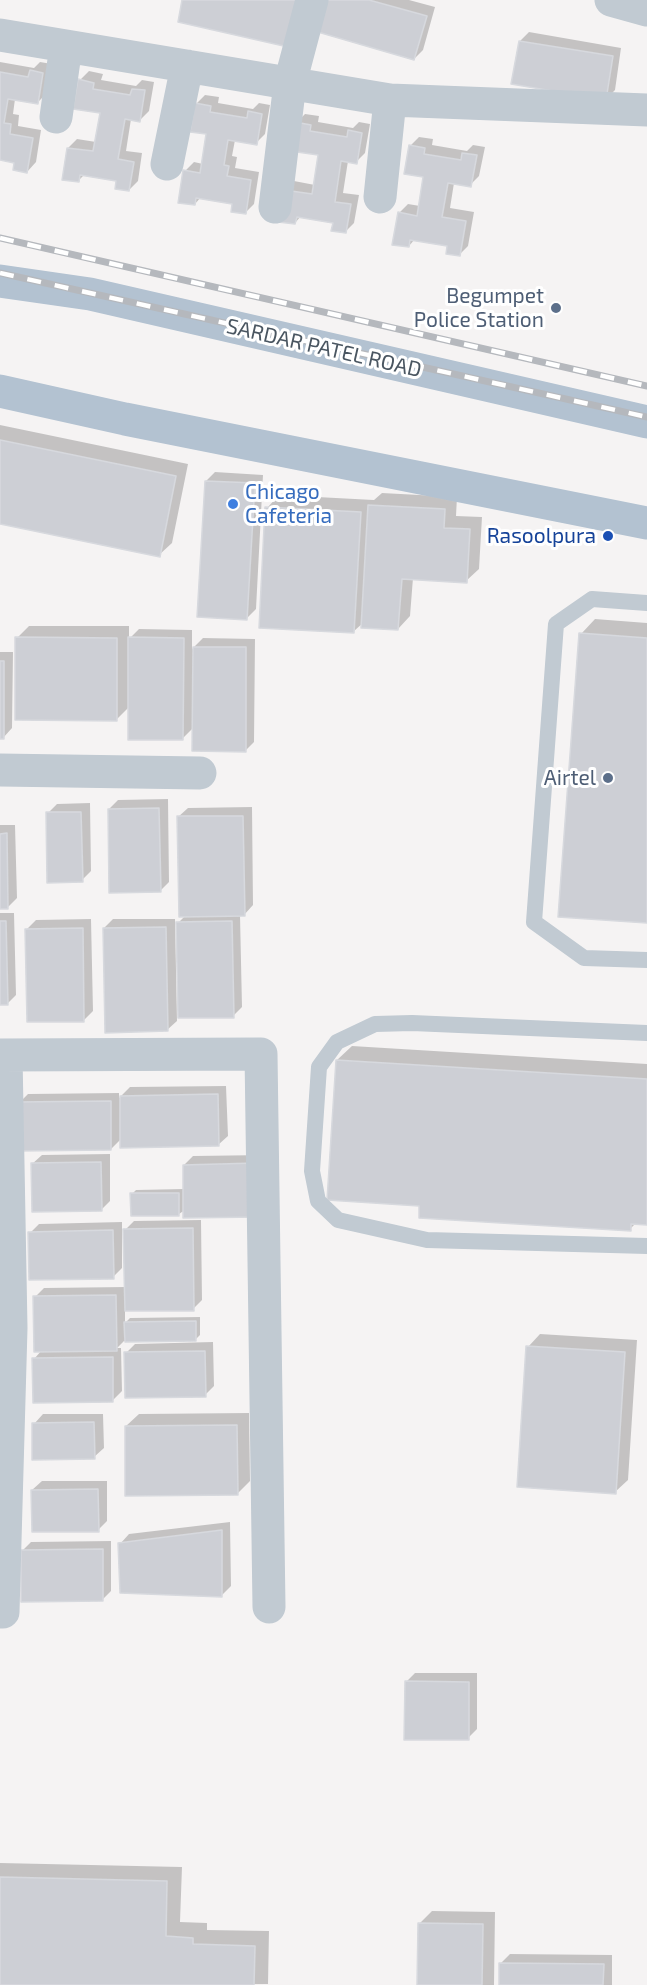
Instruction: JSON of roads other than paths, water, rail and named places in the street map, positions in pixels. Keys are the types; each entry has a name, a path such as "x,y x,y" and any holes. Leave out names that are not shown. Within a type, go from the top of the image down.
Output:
{"main road":[{"name":"SARDAR PATEL ROAD","path":"0,281 90,294 647,422"},
{"path":"0,391 137,421 647,523"}],"street":[{"path":"275,207 290,83 312,0"},
{"path":"611,0 647,10"},
{"path":"0,35 390,100 647,110"},
{"path":"56,117 66,46"},
{"path":"168,164 187,66"},
{"path":"380,197 390,100"},
{"path":"0,771 200,773"},
{"path":"0,1612 3,1612 5,1329 3,1055 261,1054 269,1607"}],"lane":[{"path":"647,603 592,599 556,624 534,922 584,958 647,960"},
{"path":"647,1033 412,1023 375,1024 338,1042 319,1067 312,1171 318,1201 338,1220 349,1223 427,1240 647,1246"}],"railway":[{"path":"0,238 647,386"},
{"path":"0,273 647,417"}],"place":[{"name":"Begumpet Police Station","path":"556,308"},
{"name":"Chicago Cafeteria","path":"233,504"},
{"name":"Rasoolpura","path":"608,536"},
{"name":"Airtel","path":"608,778"}]}
